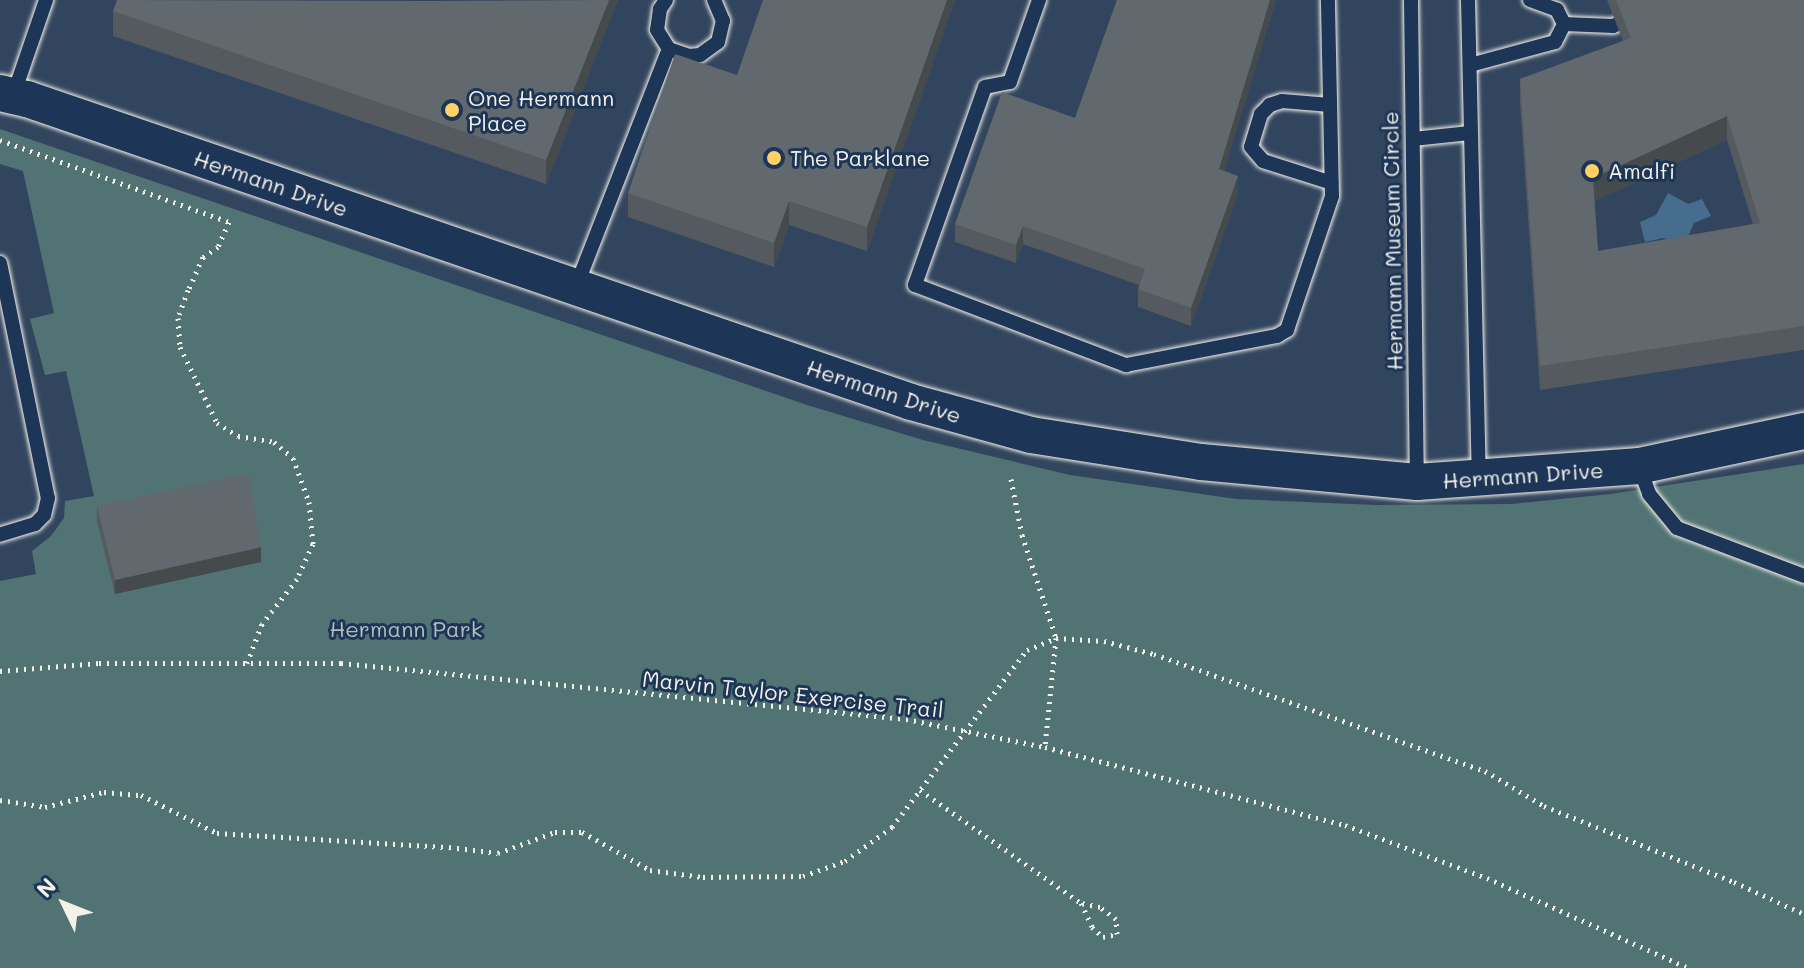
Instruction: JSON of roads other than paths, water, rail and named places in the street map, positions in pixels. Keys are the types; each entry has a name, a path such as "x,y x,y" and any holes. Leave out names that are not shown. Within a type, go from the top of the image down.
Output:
{"street":[{"name":"Hermann Drive","path":"7,95 911,402 1031,435 1201,462 1417,482 1639,466 1804,431"}],"lane":[{"path":"7,95 46,0"},
{"path":"666,0 660,9 657,30 669,49 678,54 700,55 718,42 723,21 714,0"},
{"path":"1039,0 1010,82 985,87 915,285 1126,365 1277,336 1287,330 1329,209 1332,183 1328,0"},
{"name":"Hermann Museum Circle","path":"1411,0 1417,482"},
{"path":"1468,0 1479,478"},
{"path":"1530,0 1557,10 1564,24"},
{"path":"1564,24 1613,26 1651,10"},
{"path":"1470,65 1555,42 1564,24"},
{"path":"576,287 669,49"},
{"path":"1330,105 1282,101 1270,105 1261,114 1251,147 1263,161 1332,183"},
{"path":"1413,139 1470,133"},
{"path":"0,263 48,498 44,515 35,524 0,535"},
{"path":"1639,466 1649,494 1677,528 1804,576"}],"water":[{"path":"1668,193 1688,204 1702,199 1711,216 1694,223 1685,243 1663,238 1645,242 1640,222 1656,215"}],"place":[{"name":"One Hermann Place","path":"452,110"},
{"name":"The Parklane","path":"774,158"},
{"name":"Amalfi","path":"1592,171"}],"park label":[{"name":"Hermann Park","path":"406,629"}]}
